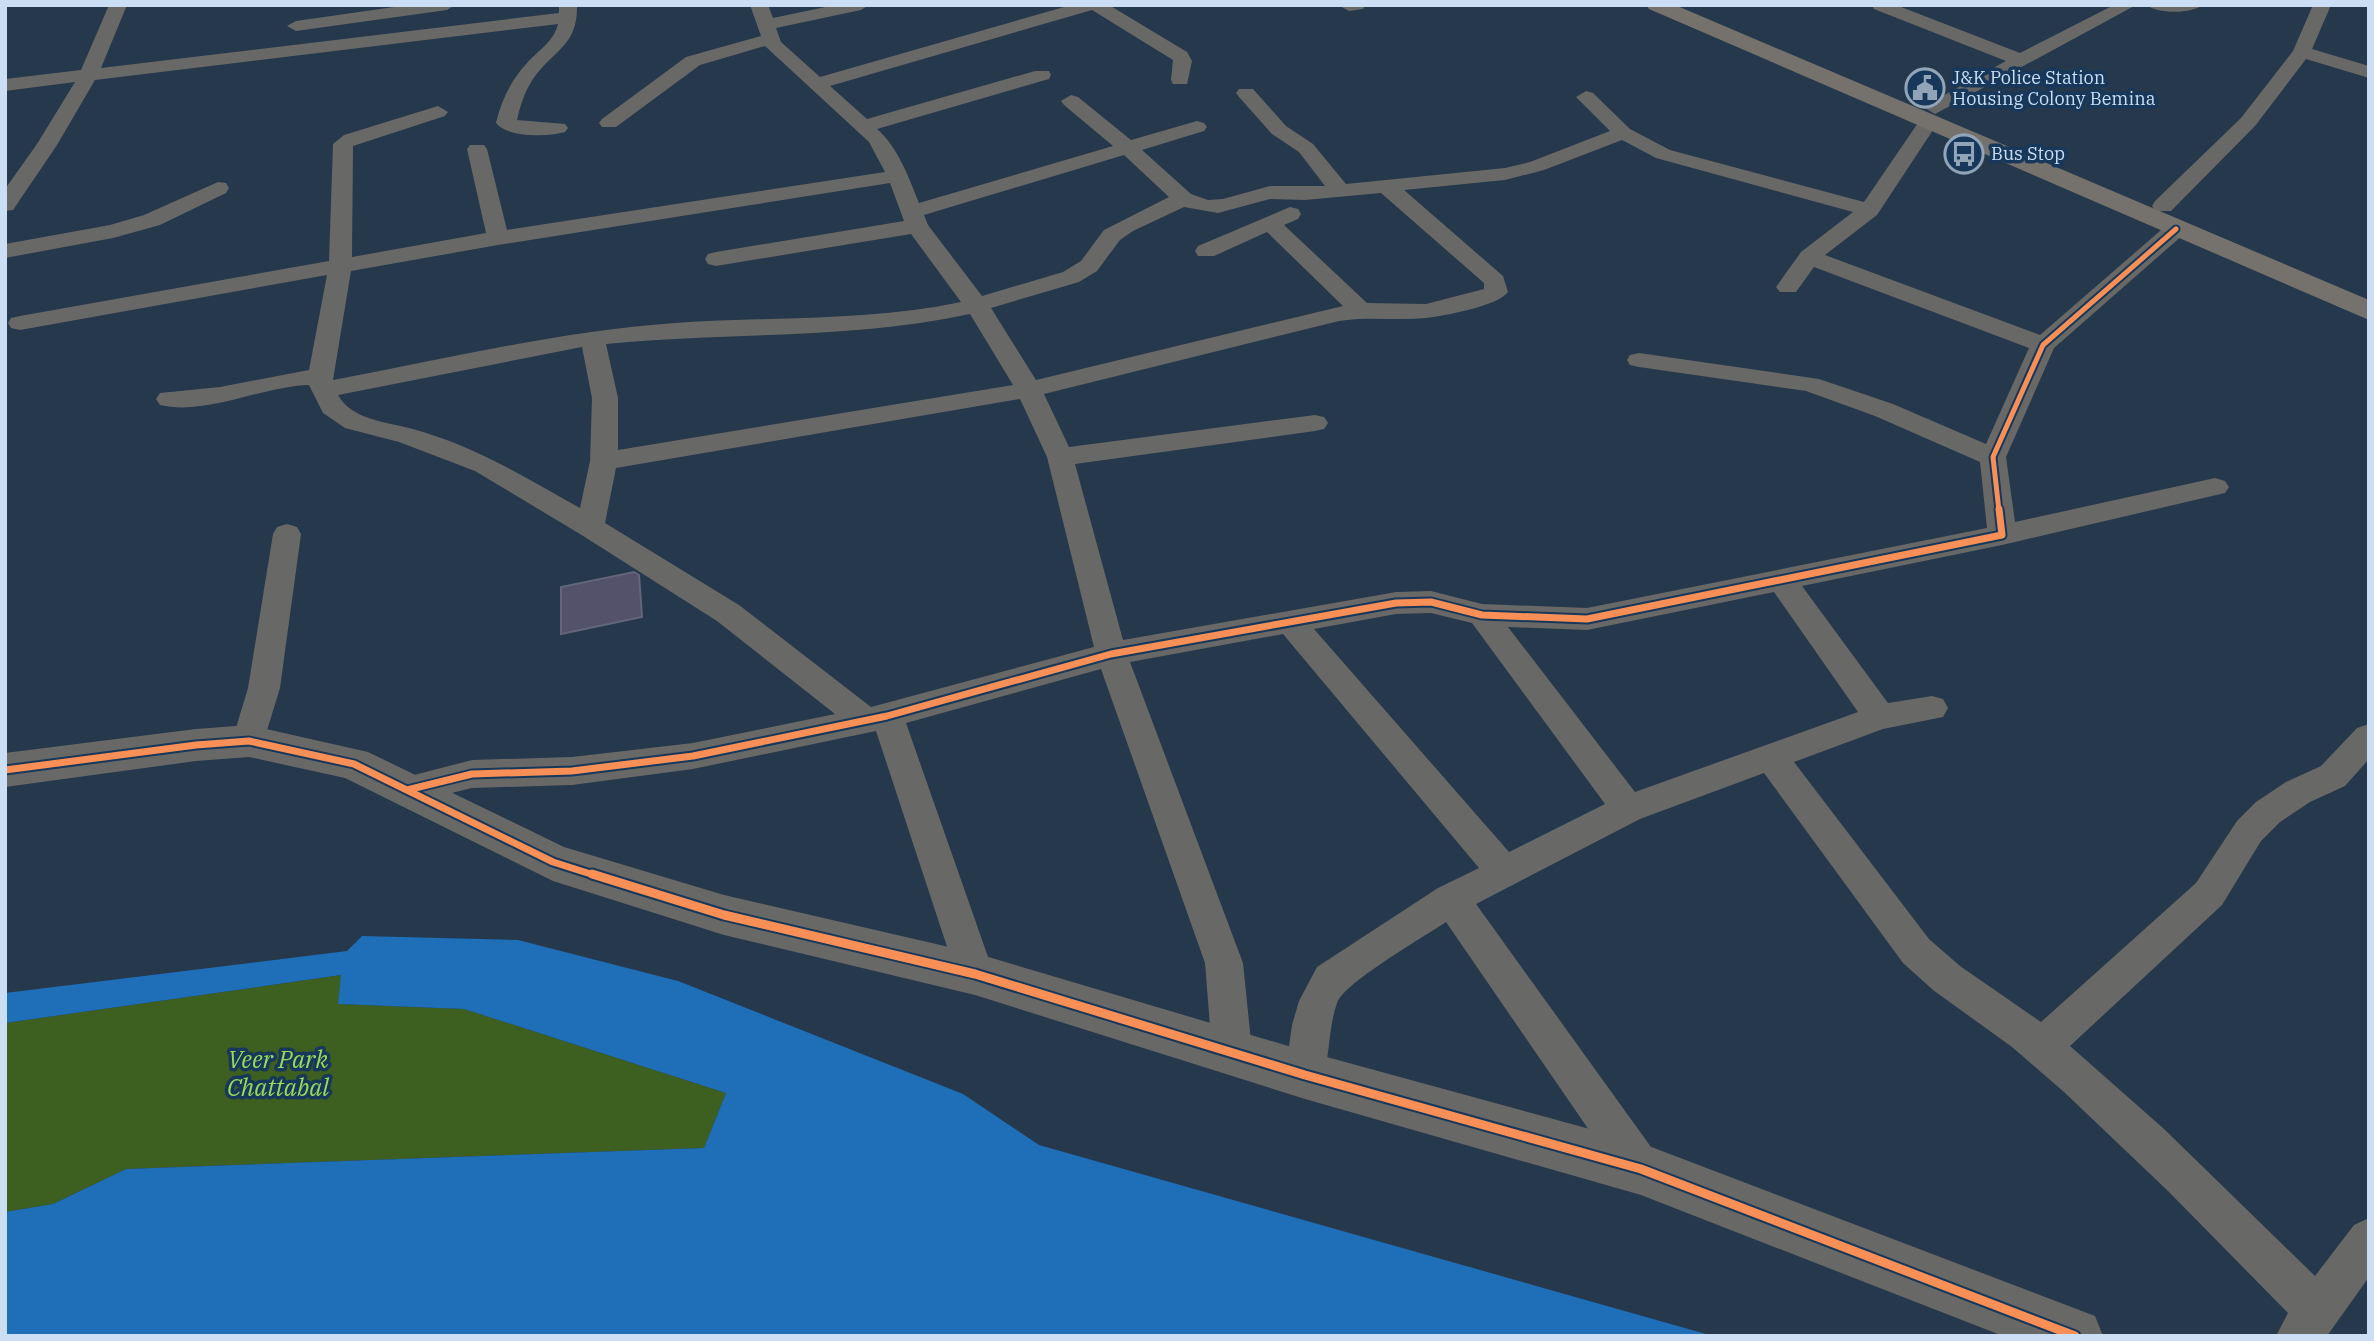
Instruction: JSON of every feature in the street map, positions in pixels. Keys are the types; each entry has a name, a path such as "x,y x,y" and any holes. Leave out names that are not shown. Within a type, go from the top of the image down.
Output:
{"main road":[{"path":"1656,5 1932,115"},
{"path":"1689,5 1932,115 2169,217 2369,312"},
{"path":"2169,217 2369,291"}],"street":[{"path":"5,205 47,145 88,76 118,5"},
{"path":"292,52 305,11 447,5"},
{"path":"609,123 693,61 766,23 861,5"},
{"path":"1349,6 1357,5"},
{"path":"1880,5 2021,60"},
{"path":"1788,287 1809,257 1869,210 1932,115 2021,60 2128,5"},
{"path":"2155,5 2194,5"},
{"path":"2002,535 1993,457 2043,345 2169,217 2248,122 2302,52 2322,5"},
{"path":"815,84 1082,6 1180,57 1183,61 1180,80"},
{"path":"2087,9 2105,17"},
{"path":"5,85 292,52 568,11 566,32 558,45 541,58 523,81 506,123 517,127 558,128"},
{"path":"766,23 815,84 877,139 898,176 915,219 990,325 1029,390 1060,457 1111,654 1224,963 1231,1051"},
{"path":"2302,52 2369,72"},
{"path":"864,126 1042,75"},
{"path":"1246,93 1279,130 1306,148 1340,190"},
{"path":"1586,97 1623,133 1663,154 1869,210"},
{"path":"1070,101 1128,148 1183,199 1198,205 1222,208 1267,193 1305,194 1506,174 1537,166 1623,133"},
{"path":"438,112 351,139 343,144 340,266 322,385 332,407 347,419 432,444 485,465 728,613 876,718 975,974"},
{"path":"716,258 915,219 1197,127"},
{"path":"477,149 499,238"},
{"path":"20,323 499,238 898,176"},
{"path":"604,461 1029,390 1360,310 1426,311 1488,297 1496,292 1494,281 1387,187"},
{"path":"5,251 113,231 152,220 218,188"},
{"path":"1206,251 1298,209 1305,194"},
{"path":"169,399 220,395 297,378 322,385 592,338 676,330 886,322 974,306 1071,277 1089,266 1112,236 1125,226 1183,199"},
{"path":"1270,223 1360,310"},
{"path":"1809,257 2043,345"},
{"path":"590,527 604,461 605,398 592,338"},
{"path":"1639,360 1810,384 1884,410 1993,457"},
{"path":"1060,457 1315,423"},
{"path":"407,790 472,774 572,771 693,757 876,718 1111,654 1395,603 1440,604 1482,615 1587,619 2002,535 2215,487"},
{"path":"249,741 264,688 287,534"},
{"path":"1782,581 1880,718"},
{"path":"1482,615 1628,809"},
{"path":"1290,622 1504,872"},
{"path":"1305,1075 1312,1020 1320,995 1330,979 1451,899 1628,809 1880,718 1932,708"},
{"path":"5,770 196,745 249,741 354,764 553,862 724,915 975,974 1305,1075 1641,1169 2075,1336"},
{"path":"1771,757 1916,951 1958,989 2006,1018 2042,1046 2233,1223 2308,1323 2369,1240"},
{"path":"2042,1046 2209,894 2249,831 2269,812 2298,792 2333,776 2361,758"},
{"path":"1451,899 1641,1169"}],"green space":[{"name":"Veer Park Chattabal","path":"342,975 338,1004 464,1009 726,1093 704,1148 126,1169 53,1204 5,1212 5,1023"}],"water":[{"path":"362,936 518,940 678,981 963,1094 1039,1145 1713,1336 5,1336 5,1212 53,1204 126,1169 704,1148 726,1093 464,1009 338,1004 341,975 5,1023 5,993 347,951"}],"building":[{"path":"634,572 639,575 642,617 561,634 561,587"}],"cycle path":[{"path":"407,790 472,774 572,771 693,756 887,716 1111,654 1396,603 1431,602 1482,615 1587,619 2002,535 1993,457 2043,345 2176,229"},
{"path":"5,770 196,745 249,741 354,764 553,862 724,915 975,974 1305,1075 1641,1169 2075,1336"}],"place":[{"name":"J&K Police Station Housing Colony Bemina","path":"1925,88"},
{"name":"Bus Stop","path":"1964,154"}]}
